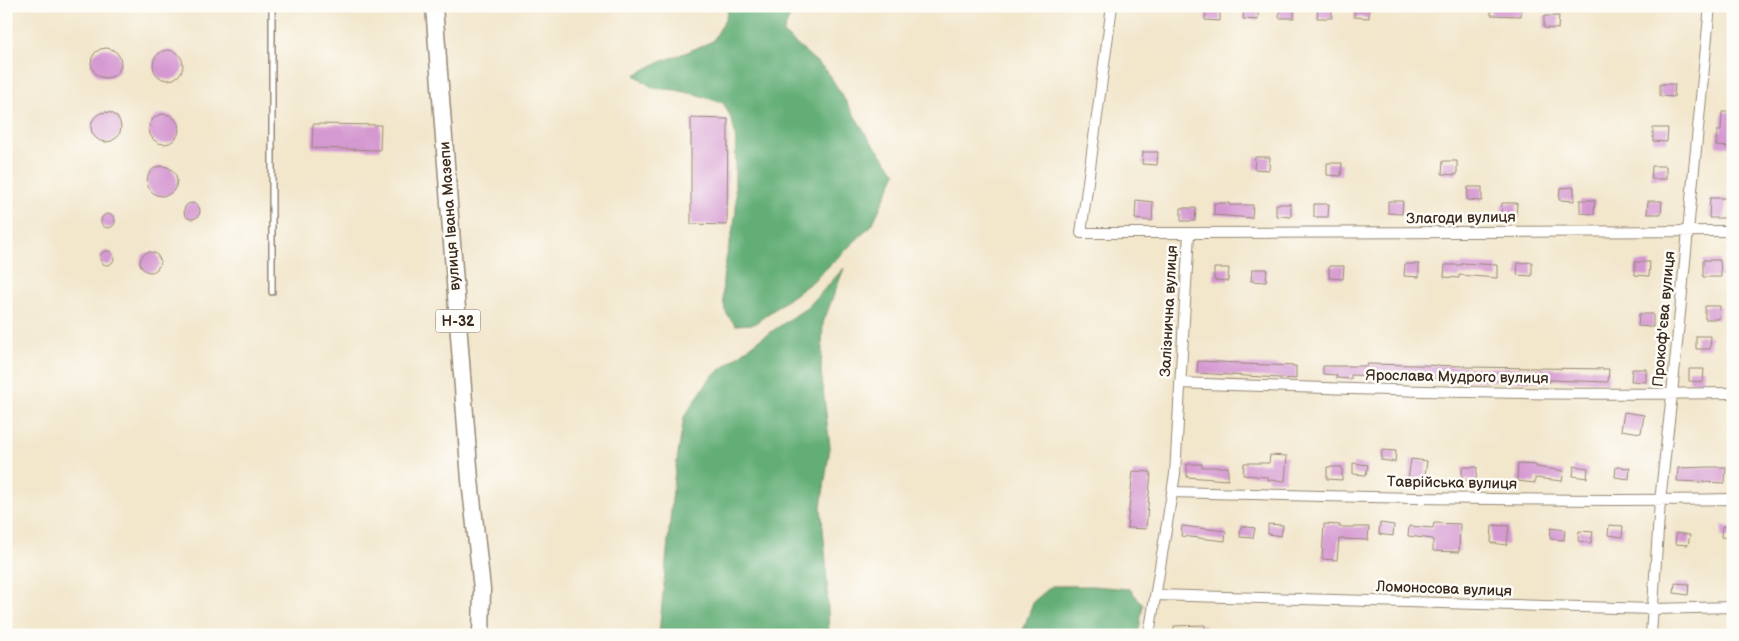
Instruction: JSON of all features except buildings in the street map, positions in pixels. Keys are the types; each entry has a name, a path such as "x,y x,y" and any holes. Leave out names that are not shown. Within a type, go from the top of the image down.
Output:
{"main road":[{"name":"вулиця Івана Мазепи","path":"434,6 470,480 482,589 482,635"}],"street":[{"name":"Залізнична вулиця","path":"1112,6 1081,233 1189,233 1175,474 1149,635"},
{"name":"Прокоф'єва вулиця","path":"1651,635 1660,500 1710,6"},
{"name":"Злагоди вулиця","path":"1189,233 1733,231"},
{"name":"Ярослава Мудрого вулиця","path":"1180,383 1354,390 1733,393"},
{"name":"Таврійська вулиця","path":"1172,492 1390,498 1660,500 1733,498"},
{"name":"Ломоносова вулиця","path":"1155,595 1654,609 1733,607"}],"lane":[{"path":"272,6 272,292"}],"green space":[{"path":"729,6 794,6 783,33 827,71 869,139 896,173 872,225 812,282 754,324 735,325 726,311 723,297 724,272 736,208 736,143 733,124 729,114 723,103 676,90 653,88 635,75 657,63 713,41 725,20"},
{"path":"844,268 823,323 821,372 830,447 821,507 826,562 829,635 659,635 674,479 684,417 711,377 759,340 808,307"},
{"path":"1052,586 1092,586 1130,589 1143,605 1138,635 1021,635 1034,601"}]}
